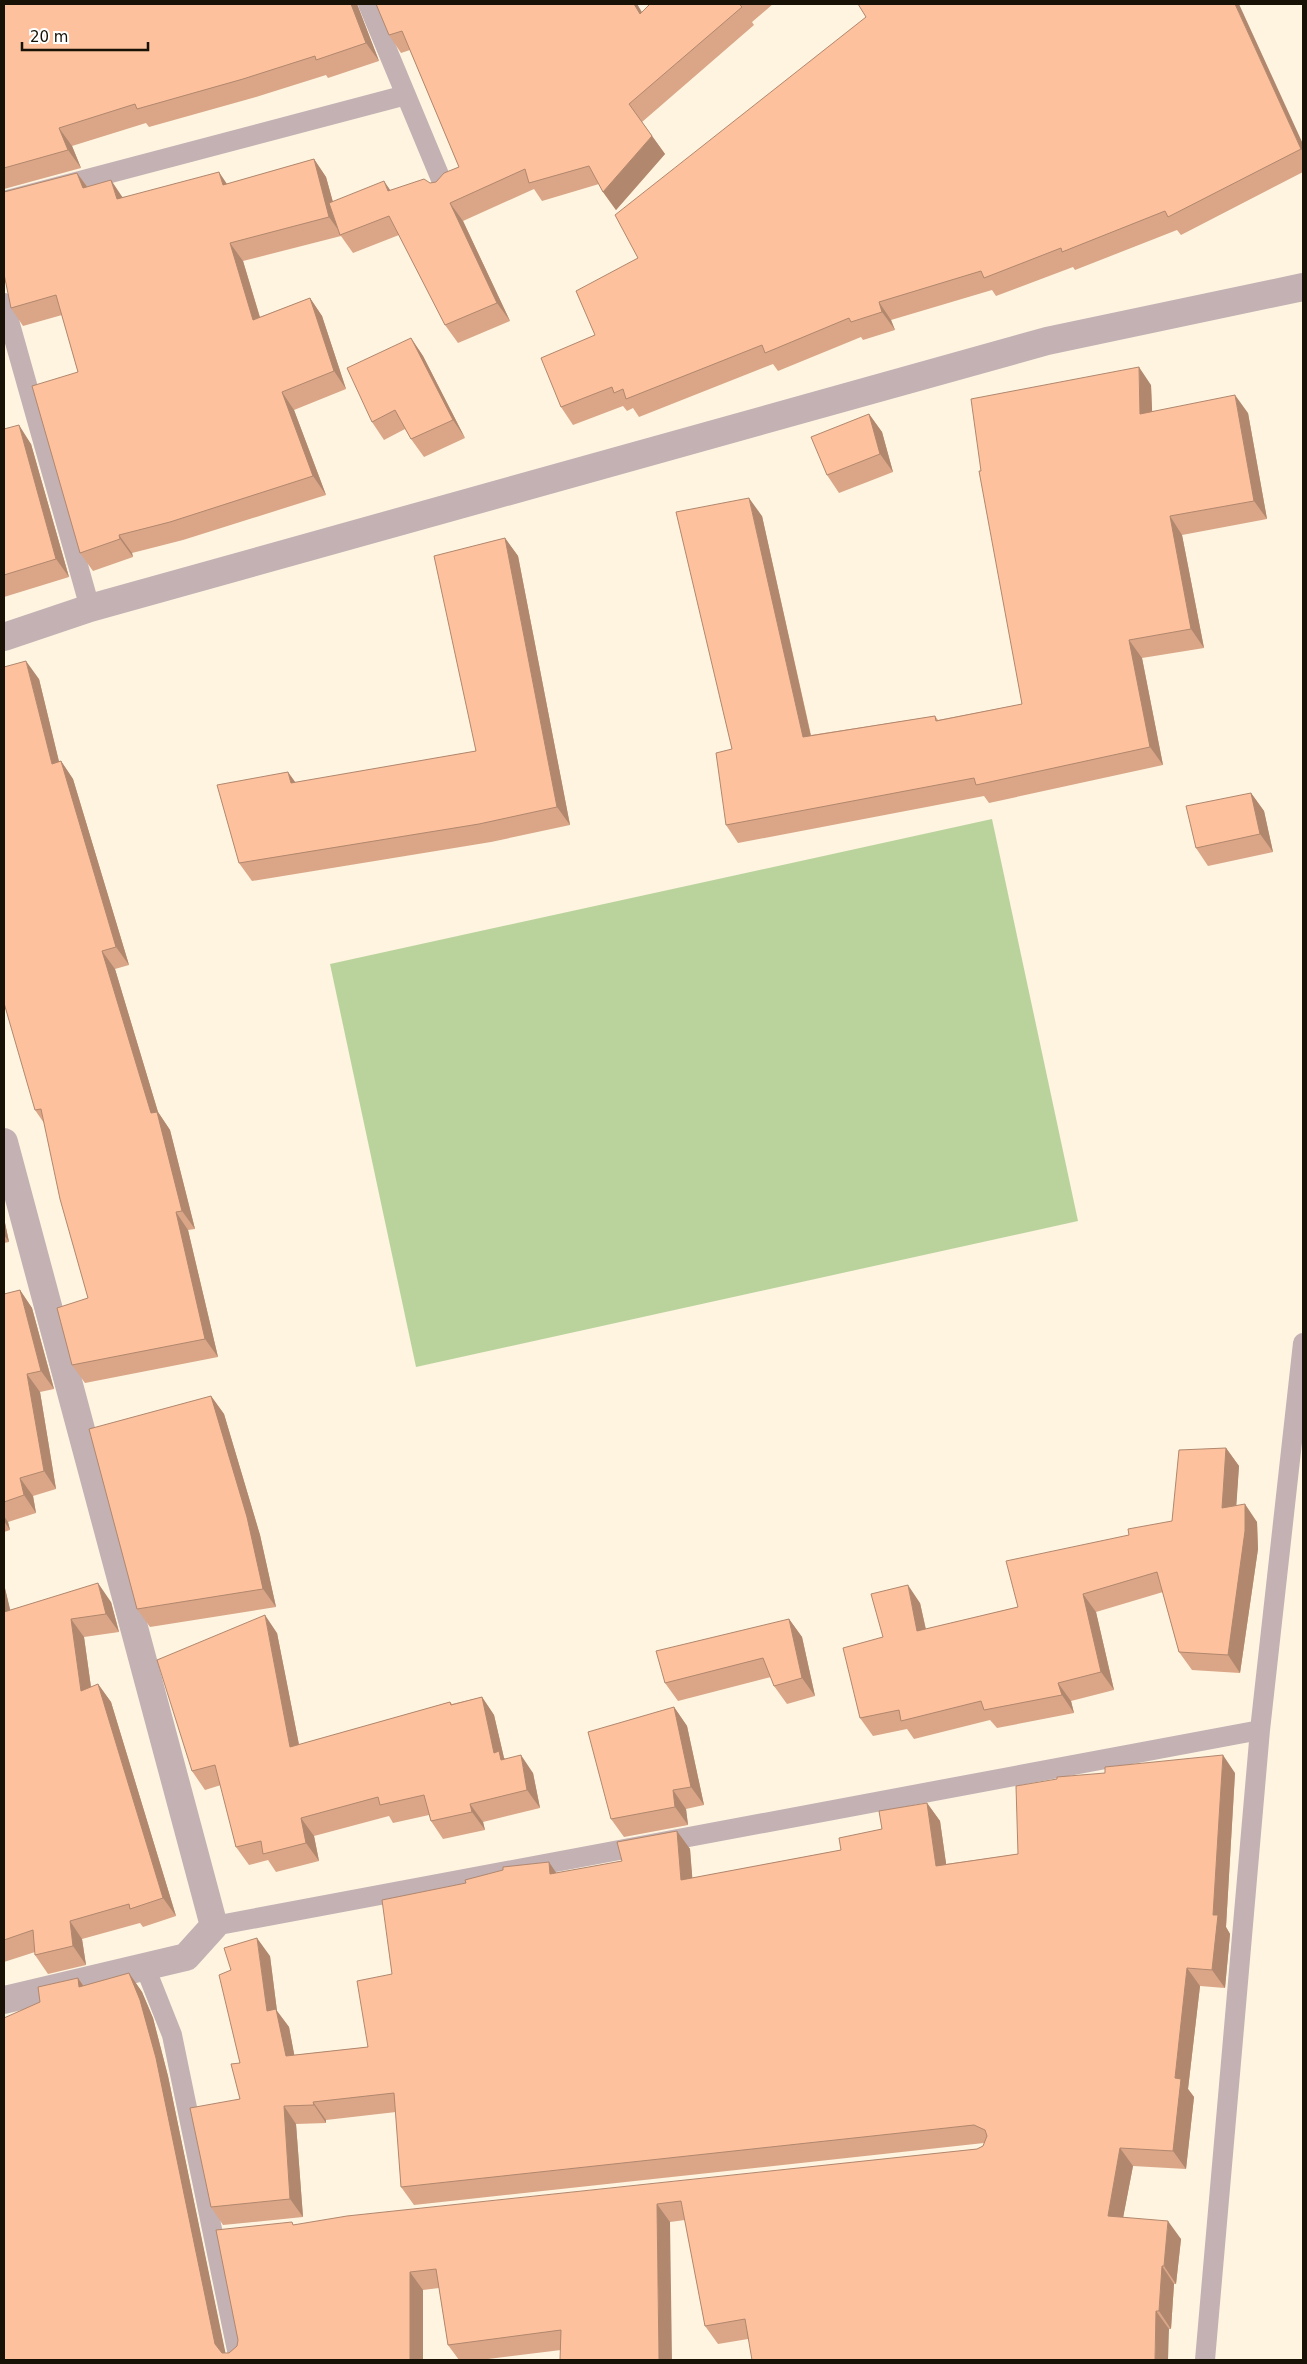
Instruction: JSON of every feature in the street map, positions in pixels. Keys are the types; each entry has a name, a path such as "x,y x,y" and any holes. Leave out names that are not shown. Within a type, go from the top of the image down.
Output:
{"street":[{"path":"4,636 90,608 1047,341 1303,287"},
{"path":"4,2000 186,1957 214,1926 5,1156"}],"lane":[{"path":"368,4 445,188"},
{"path":"4,201 406,95"},
{"path":"4,303 90,608"},
{"path":"1206,2360 1260,1730 1303,1344"},
{"path":"214,1926 1260,1730"},
{"path":"145,1967 172,2035 225,2237 239,2360"}],"green space":[{"path":"992,819 1078,1221 416,1367 330,964"}],"building":[{"path":"4,4 351,4 366,43 316,60 315,56 137,109 135,104 59,128 68,150 4,168"},
{"path":"376,4 634,4 640,14 650,4 739,4 742,7 629,104 652,136 603,192 589,166 529,183 525,169 450,203 497,303 445,325 389,216 340,235 329,203 384,181 388,191 424,179 430,183 436,182 444,173 459,167 402,31 389,35"},
{"path":"858,4 1235,4 1301,149 1168,217 1165,211 1062,252 1061,248 984,278 981,271 879,302 882,312 851,322 849,318 765,353 762,345 626,399 623,389 614,393 612,387 561,407 541,358 595,335 576,291 638,258 615,215 866,17"},
{"path":"314,159 329,217 230,243 253,320 310,298 334,371 282,392 313,476 170,522 119,535 120,539 80,553 32,386 78,372 56,295 11,308 4,274 4,192 77,173 83,188 111,180 117,199 219,172 223,185"},
{"path":"411,338 453,420 411,439 395,410 372,422 347,368"},
{"path":"1139,367 1140,414 1235,395 1254,501 1170,516 1191,629 1129,640 1150,747 976,785 974,778 726,825 716,753 732,749 676,512 749,498 803,737 935,716 936,721 1022,704 979,471 981,471 971,399"},
{"path":"869,414 880,454 827,475 811,437"},
{"path":"19,425 56,559 4,575 4,429"},
{"path":"505,538 557,807 479,824 239,863 217,785 288,772 291,783 476,751 434,556"},
{"path":"26,661 52,764 61,761 116,947 102,951 151,1113 157,1112 182,1211 176,1212 205,1339 72,1365 57,1308 88,1298 60,1199 41,1109 35,1110 4,1003 4,667"},
{"path":"1251,793 1260,834 1196,848 1186,806"},
{"path":"20,1290 41,1371 27,1374 44,1471 20,1478 24,1495 4,1502 4,1294"},
{"path":"211,1396 247,1517 263,1589 137,1609 89,1429"},
{"path":"1226,1448 1222,1508 1245,1504 1245,1531 1228,1655 1179,1652 1157,1572 1083,1594 1101,1672 1058,1683 1062,1695 984,1710 981,1701 901,1721 899,1710 860,1718 843,1648 883,1637 871,1594 908,1585 917,1631 1018,1607 1006,1561 1129,1535 1128,1529 1172,1521 1179,1450"},
{"path":"98,1583 106,1614 71,1619 81,1691 98,1684 163,1898 130,1909 129,1904 70,1921 73,1946 35,1955 33,1930 4,1940 4,1612"},
{"path":"265,1615 290,1747 450,1702 451,1705 482,1697 494,1753 499,1751 501,1760 521,1755 527,1790 470,1804 472,1812 431,1821 424,1795 380,1805 378,1797 301,1818 306,1843 263,1854 261,1841 236,1847 215,1765 192,1771 157,1660"},
{"path":"789,1619 802,1678 774,1686 763,1658 665,1683 656,1651"},
{"path":"674,1707 691,1787 673,1790 675,1807 611,1819 588,1732"},
{"path":"1223,1755 1213,1915 1218,1915 1212,1970 1187,1968 1175,2078 1181,2079 1173,2151 1120,2148 1108,2216 1168,2221 1159,2311 1156,2311 1155,2360 752,2360 745,2319 705,2326 681,2201 657,2204 659,2360 560,2360 561,2330 448,2345 436,2269 410,2272 410,2360 4,2360 4,2018 40,2002 38,1987 78,1978 79,1987 129,1973 140,2000 156,2058 215,2344 222,2353 229,2353 237,2346 238,2340 216,2230 292,2222 293,2225 347,2216 977,2149 983,2146 987,2136 985,2130 974,2125 401,2187 394,2093 313,2102 314,2105 284,2106 290,2199 211,2207 190,2108 240,2099 231,2064 240,2063 219,1975 231,1970 224,1948 257,1938 267,2011 276,2009 286,2056 368,2047 357,1981 392,1974 382,1900 466,1883 465,1880 503,1870 503,1867 549,1862 550,1874 622,1861 617,1842 677,1831 681,1880 841,1850 839,1838 882,1829 879,1811 927,1803 936,1866 1018,1854 1016,1786 1057,1779 1057,1777 1105,1773 1105,1767"}]}
